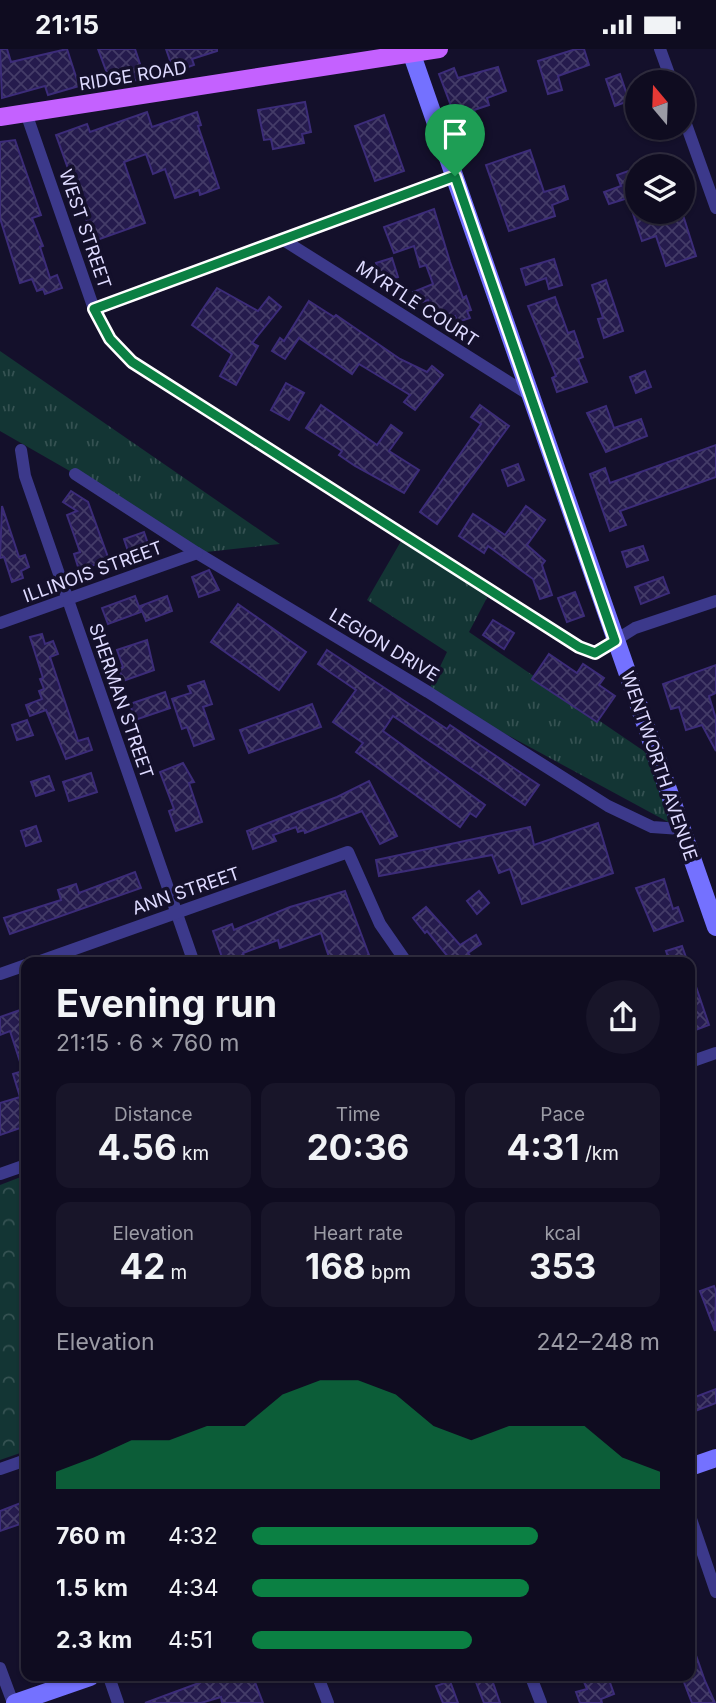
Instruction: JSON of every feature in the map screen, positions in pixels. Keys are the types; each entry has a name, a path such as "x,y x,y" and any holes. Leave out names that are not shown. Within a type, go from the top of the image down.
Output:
{"main road":[{"name":"RIDGE ROAD","path":"0,117 411,51 439,49"}],"street":[{"path":"660,49 667,70"},
{"name":"WENTWORTH AVENUE","path":"411,51 716,927"},
{"name":"WEST STREET","path":"26,113 94,309 110,339 132,362 579,647 595,653 615,641"},
{"path":"692,140 716,208"},
{"path":"94,309 285,241 455,176"},
{"name":"MYRTLE COURT","path":"285,241 531,396"},
{"name":"SHERMAN STREET","path":"21,450 25,475 192,957"},
{"name":"LEGION DRIVE","path":"75,474 197,553 428,692 608,806 652,827 681,829"},
{"name":"ILLINOIS STREET","path":"0,623 197,553"},
{"path":"615,641 635,628 716,601"},
{"name":"ANN STREET","path":"52,957 348,852 380,924 403,957"},
{"path":"0,974 21,967"},
{"path":"695,1060 716,1053"},
{"path":"0,1174 21,1167"},
{"path":"695,1465 716,1458"},
{"path":"0,1469 21,1462"},
{"path":"695,1531 716,1592"},
{"path":"0,1668 14,1703 78,1681"},
{"path":"110,1681 118,1703"},
{"path":"320,1681 328,1703"},
{"path":"533,1681 541,1703"}],"green space":[{"path":"0,351 280,544 197,553 75,474 0,431"},
{"path":"404,536 490,592 469,632 657,760 681,829 428,692 447,652 367,600"},
{"path":"21,1177 21,1453 0,1460 0,1185"}],"building":[{"path":"0,49 7,49 11,62 67,49 79,86 48,95 45,86 2,98"},
{"path":"98,49 135,49 145,79 111,84"},
{"path":"166,49 217,51 192,59 194,65 174,72"},
{"path":"584,49 589,65 558,76 562,90 548,94 538,61"},
{"path":"498,67 506,91 487,98 489,105 474,110 480,129 462,135 439,74 454,68 458,78"},
{"path":"620,74 625,89 625,102 615,106 606,79"},
{"path":"305,102 311,132 302,134 304,143 273,149 271,139 264,140 258,110"},
{"path":"147,112 152,127 197,112 201,125 198,126 219,188 200,195 199,190 175,198 165,169 153,174 146,154 124,162 145,223 94,241 56,135 87,124 90,132"},
{"path":"384,115 404,171 375,181 355,126"},
{"path":"15,140 41,215 32,218 43,246 40,247 50,278 57,275 62,288 45,294 43,289 37,291 32,279 20,283 0,218 0,142"},
{"path":"530,150 544,192 564,186 568,199 552,205 555,216 509,231 486,165"},
{"path":"625,172 625,199 609,204 604,192 621,186 617,175"},
{"path":"434,209 463,298 466,296 471,310 467,311 470,318 458,322 455,316 449,318 447,313 434,318 428,300 417,304 413,292 433,284 426,265 420,267 414,246 394,253 384,227"},
{"path":"636,224 686,224 696,256 666,266 656,236 642,241"},
{"path":"392,258 398,277 382,282 376,263"},
{"path":"554,259 562,285 549,289 546,278 526,285 521,269"},
{"path":"606,280 623,331 604,338 598,319 603,318 592,285"},
{"path":"217,288 258,311 269,297 281,307 252,343 258,346 236,385 220,376 232,354 192,325"},
{"path":"555,297 568,333 574,331 583,357 578,359 587,382 557,392 552,378 556,376 528,306"},
{"path":"309,301 334,317 336,315 400,359 427,372 432,366 443,375 415,410 404,402 410,395 359,364 352,374 299,338 285,359 272,351 280,338 284,341"},
{"path":"645,371 651,387 636,393 630,377"},
{"path":"286,383 304,393 289,420 271,410"},
{"path":"321,405 377,445 391,425 402,433 389,451 419,470 404,493 355,466 339,455 342,451 306,428"},
{"path":"480,405 509,426 437,524 420,512 481,424 471,417"},
{"path":"606,406 614,428 641,419 647,436 606,452 587,413"},
{"path":"716,445 716,477 620,511 626,525 610,531 590,474 605,468 610,483"},
{"path":"518,464 524,480 508,486 502,470"},
{"path":"71,491 88,502 109,560 79,570 74,554 80,552 67,515 77,511 63,502"},
{"path":"2,506 19,557 25,555 29,567 21,571 23,578 12,582 4,557 0,558"},
{"path":"526,506 545,520 527,545 545,561 542,565 552,595 540,599 533,579 488,546 484,553 459,536 473,514 505,535"},
{"path":"144,532 149,547 129,554 124,539"},
{"path":"643,546 648,560 627,567 622,552"},
{"path":"209,570 219,590 199,597 192,577"},
{"path":"663,577 669,593 641,604 635,587"},
{"path":"575,592 584,616 567,622 558,598"},
{"path":"135,596 141,612 108,624 102,608"},
{"path":"167,596 172,611 146,621 140,606"},
{"path":"238,604 306,652 279,690 211,642"},
{"path":"493,620 514,633 504,649 483,635"},
{"path":"42,634 45,644 53,641 58,654 50,657 78,741 88,738 92,750 66,759 46,710 30,716 26,705 42,699 39,691 44,689 40,679 43,678 30,637"},
{"path":"147,640 154,670 123,681 119,669 123,667 117,650"},
{"path":"327,650 447,729 450,725 539,785 525,805 393,716 383,731 485,805 476,817 470,813 460,827 356,752 363,743 333,722 356,690 318,664"},
{"path":"549,654 577,673 583,664 604,678 599,685 615,696 597,722 532,679"},
{"path":"716,665 716,693 709,696 716,719 716,751 702,725 686,730 679,707 671,709 663,684"},
{"path":"204,681 212,704 203,707 214,739 194,746 187,727 182,729 172,699 191,693 188,686"},
{"path":"165,692 170,708 135,720 130,704"},
{"path":"312,704 321,727 249,753 240,730"},
{"path":"27,720 33,735 17,740 12,725"},
{"path":"183,763 194,782 189,783 202,822 176,831 169,811 174,809 160,772"},
{"path":"91,773 97,792 69,801 63,782"},
{"path":"49,776 54,790 36,796 31,782"},
{"path":"369,781 397,836 380,844 362,811 305,833 304,830 298,832 296,827 273,835 276,841 253,849 247,831 337,797"},
{"path":"598,823 613,873 522,904 510,869 499,873 492,855 379,876 376,860 530,827 534,845"},
{"path":"36,826 41,841 26,846 21,831"},
{"path":"135,872 141,888 10,934 4,918 61,900 58,890 76,884 79,893"},
{"path":"664,879 673,909 678,907 683,921 654,931 636,888"},
{"path":"345,891 370,957 329,957 321,933 280,948 278,940 243,953 244,956 241,957 222,957 213,931 232,924 234,930 290,907"},
{"path":"479,891 489,903 477,914 467,901"},
{"path":"426,907 460,945 476,935 481,944 468,953 471,957 448,957 413,918"},
{"path":"682,946 686,957 668,957 666,951"},
{"path":"695,984 709,1025 695,1030"},
{"path":"21,1010 21,1065 10,1031 0,1035 0,1017"},
{"path":"21,1072 21,1128 0,1135 0,1103 20,1097 13,1074"},
{"path":"714,1286 716,1292 715,1331 700,1291"},
{"path":"716,1389 716,1403 695,1411 695,1397"},
{"path":"21,1503 21,1524 0,1531 0,1511"},
{"path":"695,1652 715,1703 692,1703 684,1681 695,1681"},
{"path":"204,1681 255,1681 263,1703 222,1703 221,1697 201,1703 145,1703"},
{"path":"450,1681 458,1703 443,1703 436,1686"},
{"path":"476,1681 492,1681 500,1703 484,1703"},
{"path":"584,1681 609,1681 614,1694 601,1699 602,1703 580,1703 576,1692 587,1689"}],"route":[{"path":"455,176 615,641 595,653 579,647 132,362 110,339 94,309 285,241 455,176"}]}
